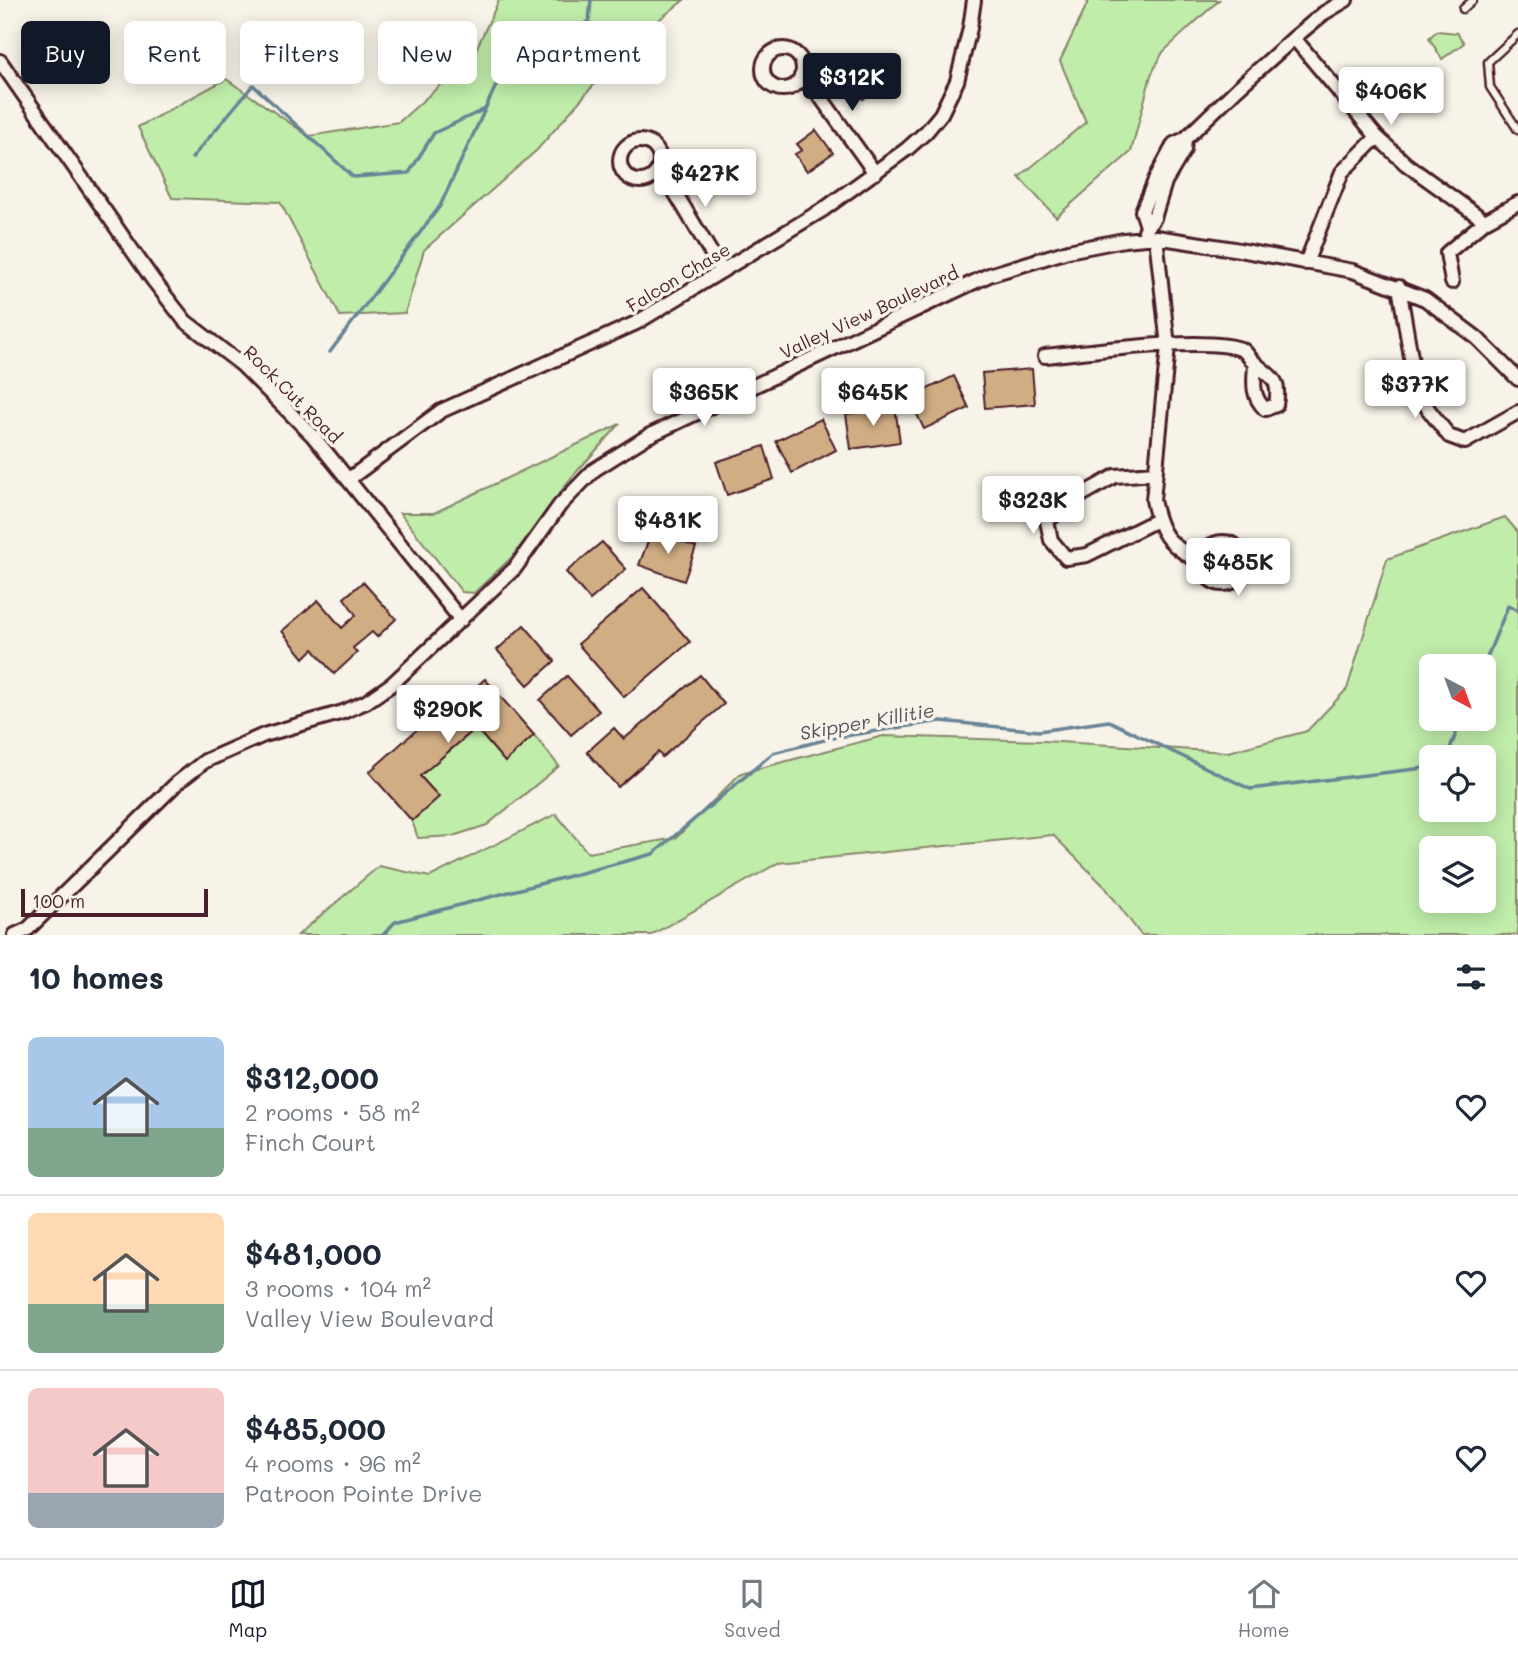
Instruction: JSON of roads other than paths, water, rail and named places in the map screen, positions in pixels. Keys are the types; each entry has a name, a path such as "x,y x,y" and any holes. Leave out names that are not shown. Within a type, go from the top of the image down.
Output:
{"street":[{"name":"Falcon Chase","path":"349,478 440,411 636,323 824,209 875,173 926,132 941,114 957,81 974,0"},
{"path":"1202,564 1171,545 1157,520 1153,500 1168,346 1149,234 1165,182 1184,150 1185,139 1294,38 1324,13 1346,0"},
{"path":"1294,38 1377,136 1406,164 1485,220"},
{"name":"Rock Cut Road","path":"0,61 153,280 185,321 242,365 313,436 461,620"},
{"path":"801,76 817,92 875,173"},
{"path":"1306,263 1342,172 1377,136"},
{"path":"657,172 670,184 722,271"},
{"path":"1452,282 1447,253 1485,220 1518,203"},
{"name":"Valley View Boulevard","path":"15,935 28,929 177,783 205,761 264,735 324,718 366,702 392,684 514,568 560,505 594,470 648,436 989,275 1068,251 1149,234 1353,271 1425,299 1478,338 1518,379"},
{"path":"1399,287 1414,375 1428,409 1448,436 1465,442 1518,412"},
{"path":"1045,356 1168,346 1217,345 1244,351 1255,364"},
{"path":"1155,473 1115,476 1078,497 1047,521 1051,540 1066,558 1087,555 1157,520"}],"lane":[{"path":"1463,9 1473,0"},
{"path":"1518,34 1488,62 1490,87 1518,130"}],"waterway":[{"path":"330,352 440,206 500,77 589,21 591,0"},
{"path":"192,158 253,85 353,177 409,173 434,133 485,109"},
{"name":"Skipper Killitie","path":"1488,654 1508,606 1518,610"},
{"name":"Skipper Killitie","path":"383,935 395,922 653,854 773,753 832,738 941,721 1039,731 1109,721 1250,789 1419,769"},
{"name":"Skipper Killitie","path":"1451,745 1457,732"}]}
